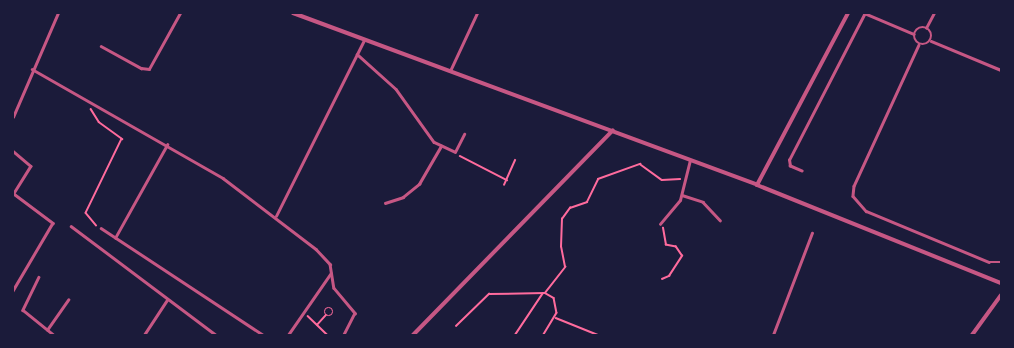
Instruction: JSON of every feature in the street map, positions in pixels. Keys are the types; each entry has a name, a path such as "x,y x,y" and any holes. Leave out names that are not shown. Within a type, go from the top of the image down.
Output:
{"street":[{"path":"293,13 301,14 450,71 691,159 1001,283"},
{"path":"758,185 848,13"},
{"path":"413,335 613,130"},
{"path":"972,335 1001,295"}],"lane":[{"path":"13,117 32,69 58,13"},
{"path":"101,46 141,68 149,69 180,13"},
{"path":"450,71 477,13"},
{"path":"802,171 790,166 789,160 864,13 914,34 919,45"},
{"path":"926,28 934,13"},
{"path":"914,34 917,29 926,28"},
{"path":"926,28 932,35 931,41"},
{"path":"276,216 364,39"},
{"path":"1001,70 931,41 919,45 854,186 855,201 866,211 993,263 1001,262"},
{"path":"357,54 396,89 428,136 441,146 455,152 464,134"},
{"path":"32,69 90,104 167,145 223,178 276,216 329,261 334,288 355,313 344,335"},
{"path":"114,238 167,145"},
{"path":"386,203 403,197 419,184 441,146"},
{"path":"13,151 31,166 14,193 53,224 13,291"},
{"path":"660,224 674,211 682,195 691,159"},
{"path":"682,195 703,202 720,220"},
{"path":"71,226 167,300 216,335"},
{"path":"101,228 262,335"},
{"path":"773,335 812,234"},
{"path":"288,335 331,272"},
{"path":"39,277 23,310 54,335"},
{"path":"47,330 68,300"},
{"path":"144,335 167,300"}],"path":[{"path":"90,104 96,119 122,139 86,213 101,228"},
{"path":"455,152 470,163 506,180"},
{"path":"504,185 515,160"},
{"path":"456,326 489,294 546,292 565,267 561,247 562,220 570,208 587,202 598,179 640,164 662,180 686,180"},
{"path":"660,224 666,232 666,244 676,247 682,256 669,276 662,279"},
{"path":"544,335 556,318 556,301 546,292"},
{"path":"515,335 543,293"},
{"path":"317,325 326,315 325,310 331,308 332,315 326,315"},
{"path":"303,312 328,335"},
{"path":"556,318 598,335"}]}
